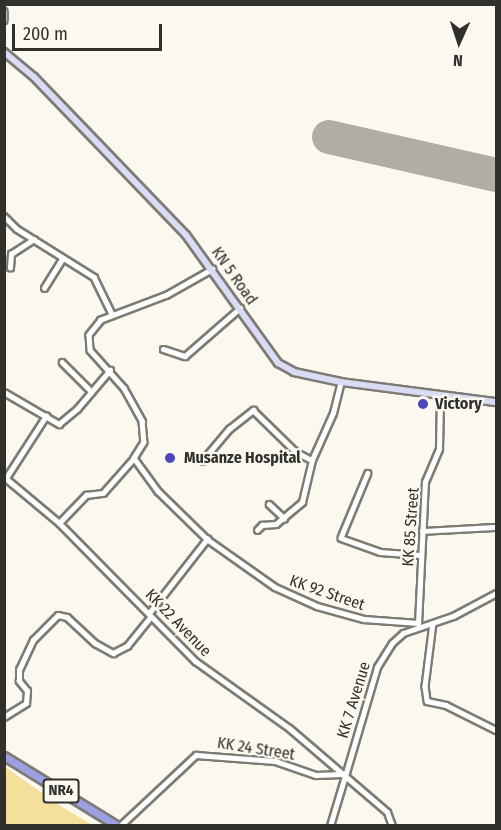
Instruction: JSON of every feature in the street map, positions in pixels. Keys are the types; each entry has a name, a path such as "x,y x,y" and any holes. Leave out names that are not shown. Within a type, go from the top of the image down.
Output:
{"highway":[{"name":"NR4","path":"4,756 119,825"}],"main road":[{"name":"KN 5 Road","path":"4,52 52,95 213,269 278,363 294,372 341,382 496,402"}],"street":[{"path":"4,11 4,20"},
{"path":"4,216 62,259 94,277 112,314"},
{"path":"10,268 11,254 34,239"},
{"path":"44,288 62,259"},
{"path":"59,523 86,495 107,489 134,458 145,436 138,415 110,370 94,356 88,343 93,328 112,314 167,296 213,269"},
{"path":"163,349 185,356 240,308"},
{"path":"62,362 92,392"},
{"path":"4,392 63,423 110,370"},
{"path":"257,530 284,518 302,502 312,460 333,413 341,382"},
{"name":"KK 85 Street","path":"419,625 420,555 425,482 438,449 440,396"},
{"path":"202,461 237,420 253,410 296,452 312,460"},
{"path":"5,477 46,416"},
{"name":"KK 92 Street","path":"134,458 158,490 207,539 297,598 369,621 419,625"},
{"path":"368,473 341,538 380,552 420,555"},
{"name":"KK 22 Avenue","path":"5,477 59,523 195,661 289,728 387,812 392,825"},
{"path":"269,504 284,518"},
{"path":"422,531 496,527"},
{"path":"4,717 26,703 27,691 19,681 19,670 33,640 58,615 67,617 113,653 127,646 207,539"},
{"name":"KK 7 Avenue","path":"343,775 377,667 392,642 419,625 433,623 496,593"},
{"path":"433,623 425,686 427,701 446,705 496,730"},
{"name":"KK 24 Street","path":"119,825 196,755 286,763 316,776 343,775"},
{"path":"330,825 343,775"}],"shaded area":[{"path":"4,766 59,805 92,825 5,825"}],"runway":[{"path":"329,137 496,175"}],"place":[{"name":"Victory","path":"423,404"},
{"name":"Musanze Hospital","path":"170,458"}]}
